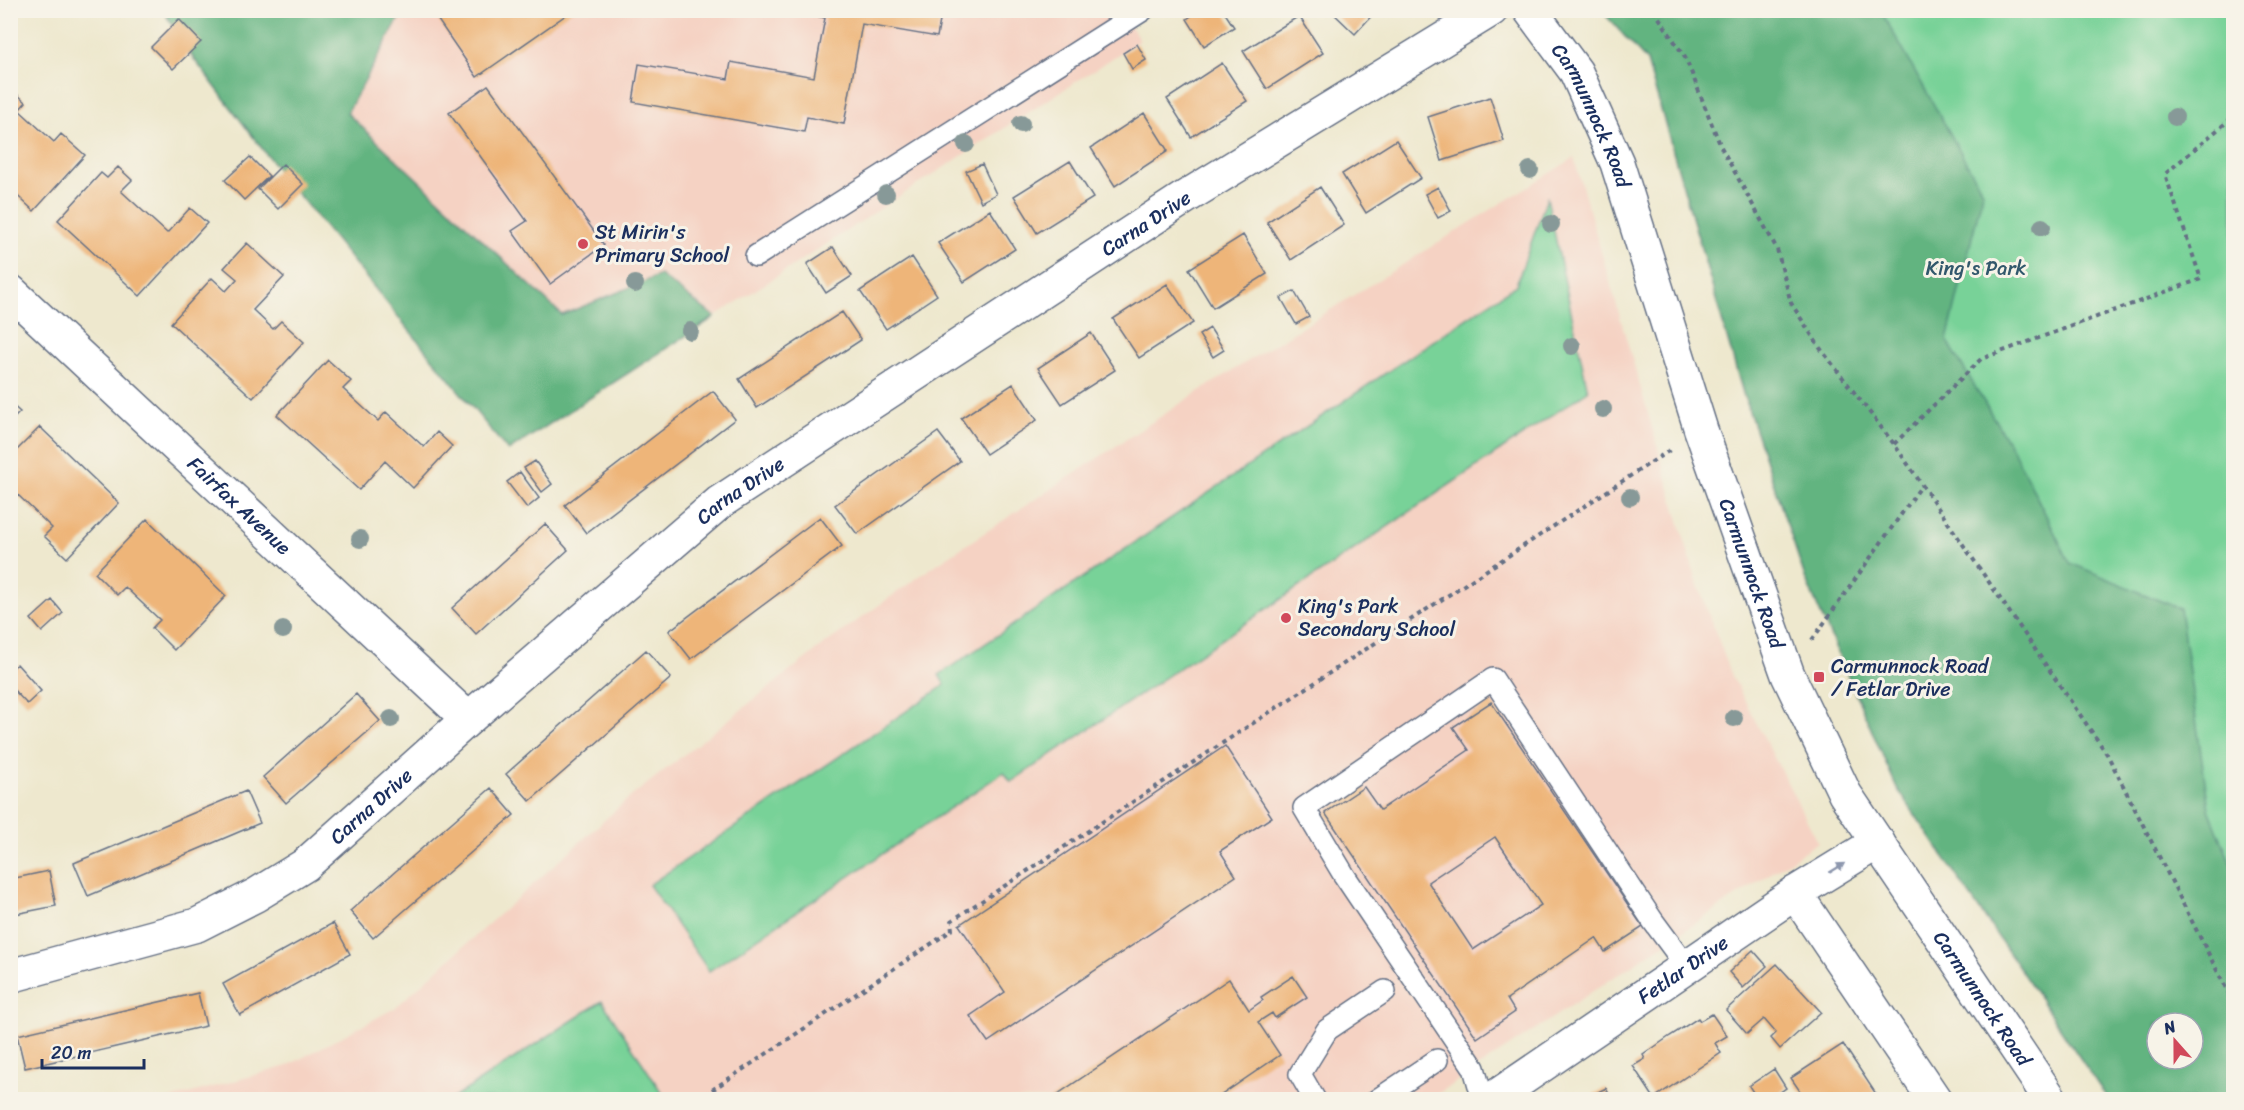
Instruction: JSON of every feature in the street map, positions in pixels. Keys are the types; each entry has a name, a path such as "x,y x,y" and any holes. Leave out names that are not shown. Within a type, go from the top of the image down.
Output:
{"street":[{"name":"Carna Drive","path":"10,976 197,925 256,895 305,865 468,719 720,502 1184,198 1491,10"},
{"name":"Carmunnock Road","path":"1530,10 1576,72 1617,163 1701,430 1788,675 1845,794 2051,1100"},
{"name":"Fairfax Avenue","path":"10,291 468,719"},
{"name":"Fetlar Drive","path":"1491,1100 1795,893 1878,842"},
{"path":"1795,893 1935,1100"}],"lane":[{"path":"756,255 1143,11"},
{"path":"1483,1100 1474,1068 1344,875 1304,808 1493,679 1653,921 1687,967"},
{"path":"1311,1098 1300,1074 1327,1030 1385,991"},
{"path":"1377,1100 1437,1060"}],"path":[{"path":"1654,10 1686,59 1721,147 1777,249 1791,303 1820,348 1894,444 2107,754 2234,1004"},
{"path":"1894,444 1981,359 2201,279 2165,174 2234,116"},
{"path":"697,1100 952,930 951,921 1701,430"},
{"path":"1788,675 1922,485"}],"shaded area":[{"name":"St Mirin's Primary School","path":"220,10 1120,10 1140,40 508,451"},
{"name":"King's Park Secondary School","path":"1574,158 1698,586 1732,676 1818,842 1430,1099 167,1100 287,1066 395,1008 628,799 818,649 931,568 1195,394"}],"green space":[{"path":"164,11 403,11 347,113 562,315 660,275 715,317 508,451 279,171 182,43"},
{"name":"King's Park","path":"1602,11 2233,11 2233,1099 2108,1099 1897,788 1806,580 1744,396 1647,61"},
{"name":"King's Park","path":"1602,11 1881,11 1983,192 1947,340 2014,452 2070,563 2180,609 2209,809 2233,869 2233,1099 2108,1099 1897,788 1806,580 1744,396 1647,61"},
{"path":"1547,198 1588,391 1011,782 1004,772 709,971 649,885 945,685 939,675 1516,285"},
{"path":"602,1001 666,1099 452,1099"}],"building":[{"path":"431,10 573,10 477,77"},
{"path":"789,10 942,10 937,37 862,24 844,124 807,117 804,132 633,102 639,64 728,79 731,62 814,77 825,18"},
{"path":"1200,10 1223,10 1234,27 1204,46 1187,19"},
{"path":"1330,10 1377,10 1355,34"},
{"path":"1299,16 1323,53 1267,89 1243,51"},
{"path":"179,19 201,42 173,69 151,47"},
{"path":"1137,44 1146,60 1132,69 1123,53"},
{"path":"1222,63 1247,101 1191,137 1167,99"},
{"path":"488,85 604,245 550,284 512,231 527,221 449,113"},
{"path":"10,88 26,102 19,110 54,142 61,134 85,155 34,211 10,189"},
{"path":"1490,97 1504,141 1442,161 1428,117"},
{"path":"1144,113 1168,151 1115,186 1091,148"},
{"path":"1396,140 1421,178 1366,213 1342,174"},
{"path":"250,157 269,176 244,200 225,180"},
{"path":"1070,161 1093,198 1037,233 1014,196"},
{"path":"283,164 303,184 278,209 258,189"},
{"path":"982,164 996,194 981,202 966,171"},
{"path":"118,167 132,180 121,191 167,233 190,208 207,223 140,296 58,220 101,173 107,178"},
{"path":"1320,187 1344,225 1291,260 1267,222"},
{"path":"1438,187 1451,211 1438,218 1425,194"},
{"path":"990,210 1015,249 964,282 938,243"},
{"path":"1243,235 1267,274 1213,308 1189,269"},
{"path":"247,243 284,277 253,310 273,329 281,321 304,342 253,398 171,323 212,278 226,291 237,279 224,268"},
{"path":"833,247 852,276 826,293 807,264"},
{"path":"912,257 937,295 886,329 860,291"},
{"path":"1167,284 1193,323 1139,358 1113,319"},
{"path":"1294,291 1309,317 1296,324 1281,298"},
{"path":"842,312 861,340 757,408 739,379"},
{"path":"1210,328 1224,350 1213,357 1199,335"},
{"path":"1091,333 1115,370 1062,404 1038,368"},
{"path":"328,360 351,381 343,389 378,421 386,412 424,447 437,432 452,446 413,488 385,461 359,490 277,415"},
{"path":"1013,384 1037,420 986,454 961,418"},
{"path":"713,391 735,419 586,533 565,505"},
{"path":"10,403 20,412 10,422"},
{"path":"40,427 119,503 67,558 44,536 52,528 18,495 10,503 10,457"},
{"path":"938,432 960,461 857,534 835,505"},
{"path":"535,461 552,484 542,492 524,468"},
{"path":"520,472 539,498 527,508 507,482"},
{"path":"820,517 842,546 691,659 669,631"},
{"path":"147,519 226,596 174,650 152,628 160,620 125,587 117,595 95,573"},
{"path":"545,524 568,550 476,634 452,608"},
{"path":"52,600 63,613 42,632 31,619"},
{"path":"646,650 671,678 530,801 506,774"},
{"path":"17,664 41,691 27,704 10,686 10,670"},
{"path":"356,694 380,721 286,803 263,777"},
{"path":"1491,702 1643,927 1605,952 1596,938 1507,999 1515,1012 1477,1038 1325,813 1364,787 1380,810 1469,750 1453,727","holes":["1495,837 1541,905 1473,950 1428,882"]},
{"path":"1225,746 1272,817 1220,851 1236,876 988,1042 970,1016 1005,992 959,925"},
{"path":"491,788 514,815 373,938 350,911"},
{"path":"246,791 260,823 88,896 74,863"},
{"path":"49,871 56,906 10,915 10,879"},
{"path":"333,923 350,954 240,1015 223,984"},
{"path":"1753,950 1767,966 1743,988 1729,972"},
{"path":"1777,964 1821,1012 1780,1049 1771,1038 1776,1033 1764,1019 1747,1034 1726,1010"},
{"path":"1293,976 1307,997 1275,1018 1272,1013 1258,1022 1280,1055 1214,1100 1049,1100 1229,979 1249,1010 1263,1000 1261,997"},
{"path":"198,993 206,1026 25,1068 17,1035"},
{"path":"1712,1014 1727,1036 1715,1043 1721,1053 1654,1098 1633,1066 1645,1059 1643,1055 1670,1036 1698,1018 1700,1021"},
{"path":"1843,1044 1878,1097 1874,1100 1823,1100 1821,1096 1816,1100 1806,1100 1791,1078"},
{"path":"1774,1069 1786,1088 1769,1100 1758,1100 1749,1086"},
{"path":"1606,1088 1612,1100 1582,1100"}],"place":[{"name":"St Mirin's Primary School","path":"583,244"},
{"name":"King's Park Secondary School","path":"1286,618"},
{"name":"Carmunnock Road / Fetlar Drive","path":"1819,677"}]}
